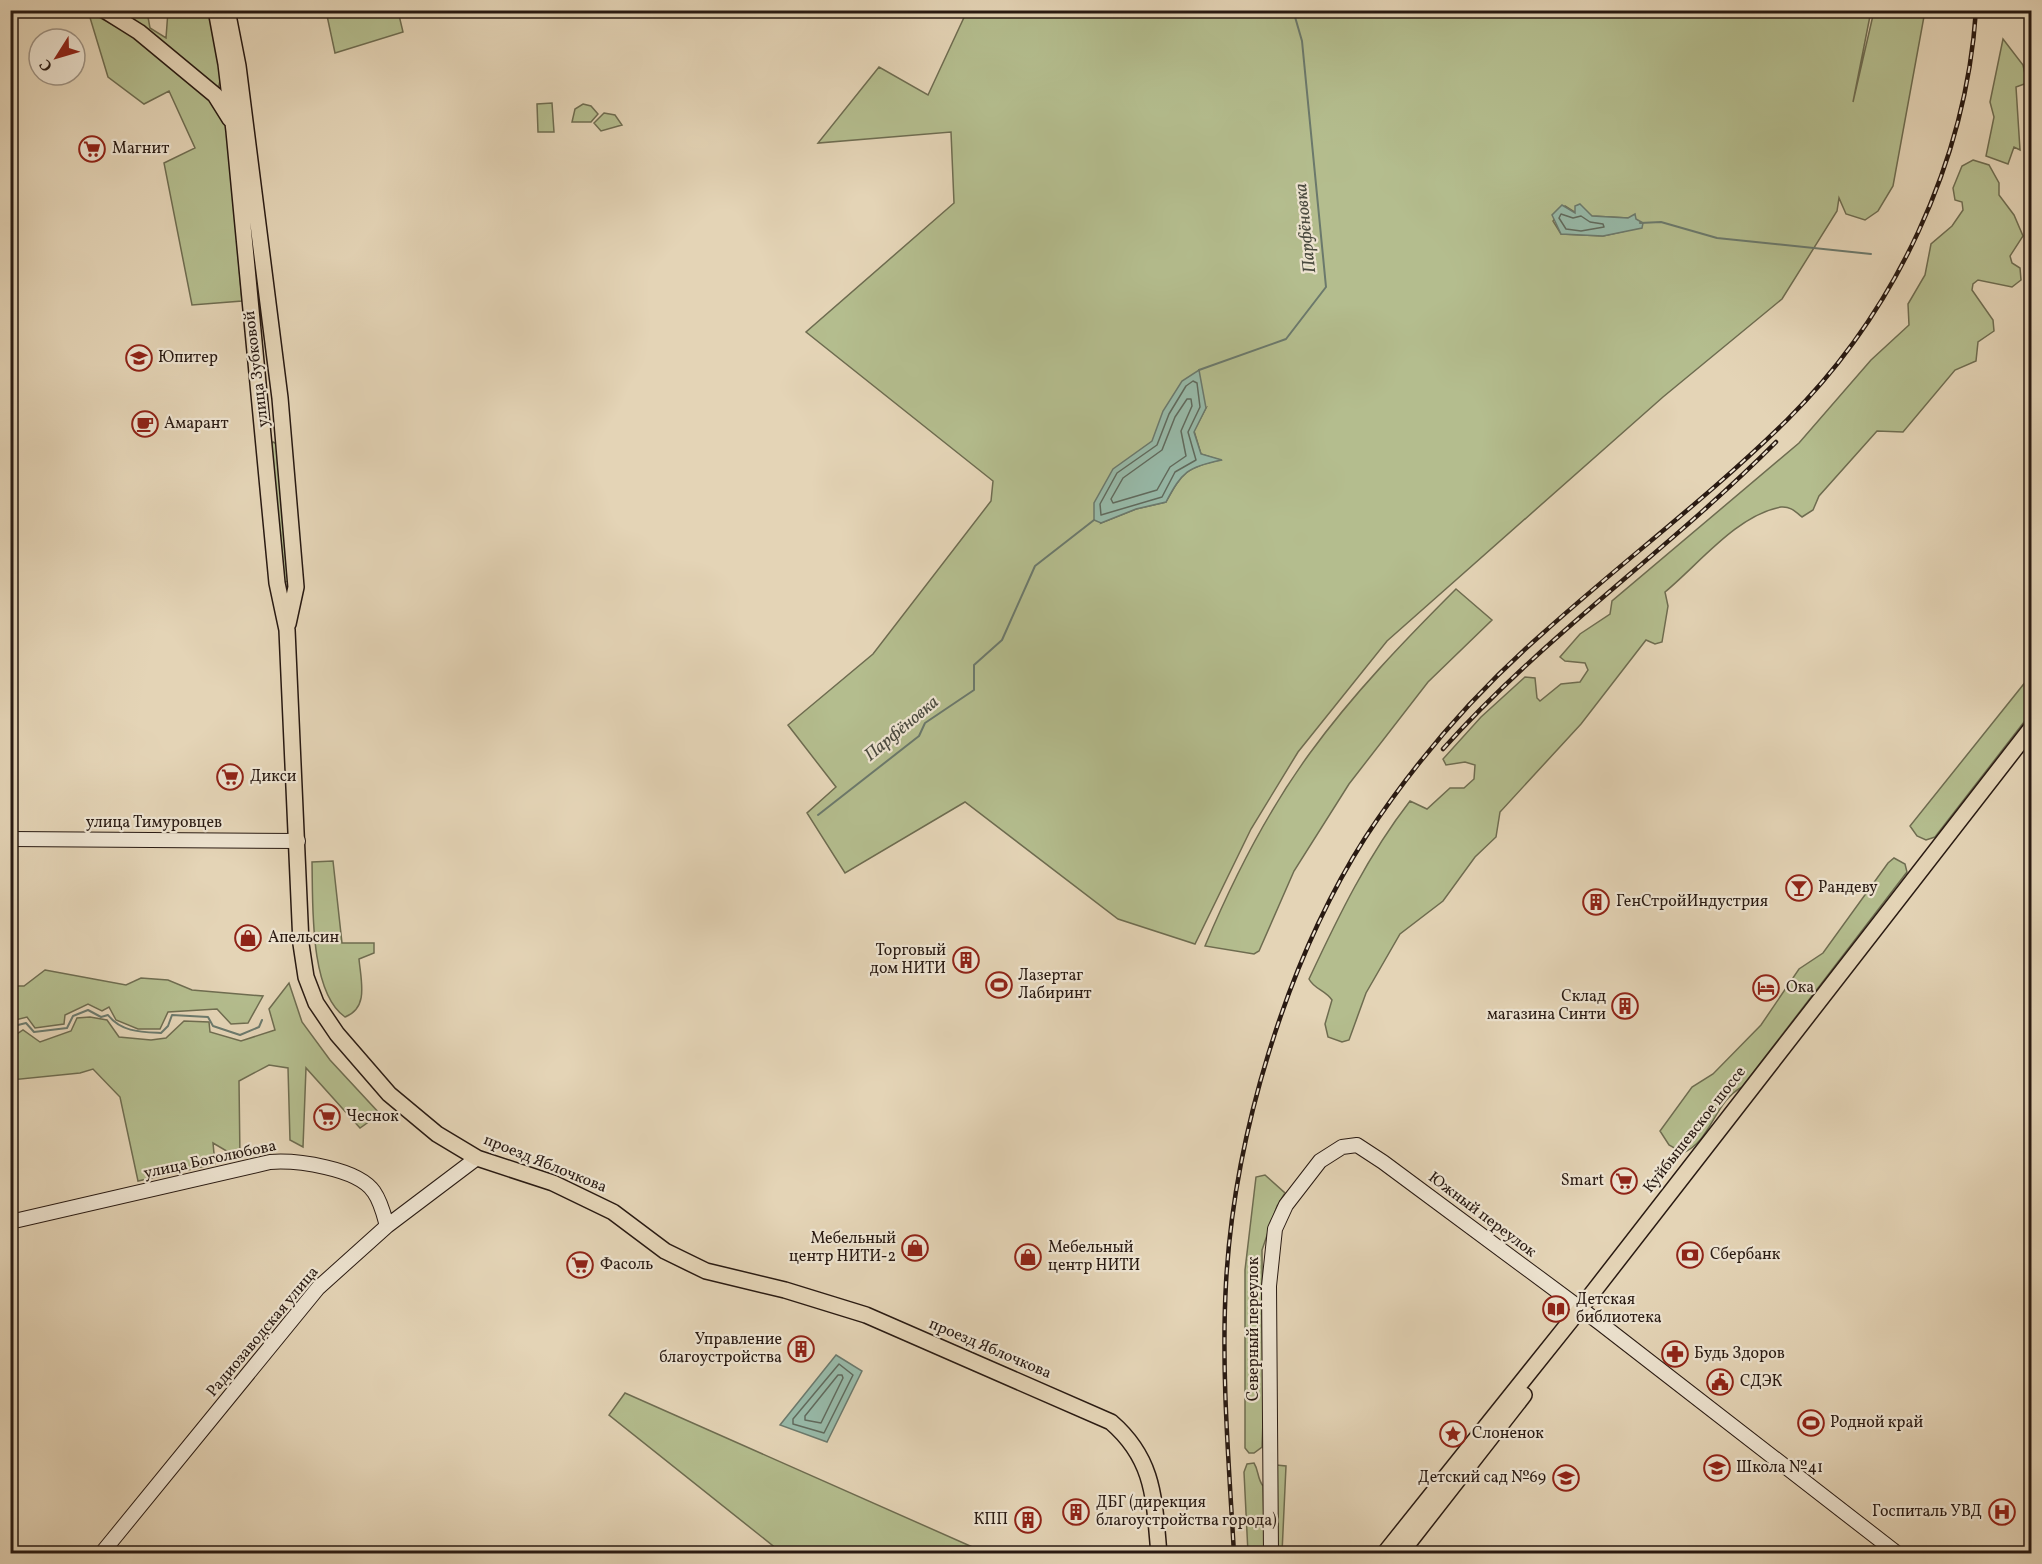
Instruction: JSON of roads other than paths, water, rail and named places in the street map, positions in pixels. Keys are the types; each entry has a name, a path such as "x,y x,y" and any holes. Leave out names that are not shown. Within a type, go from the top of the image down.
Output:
{"main road":[{"path":"104,10 140,32 215,95 233,124"},
{"name":"улица Зубковой","path":"216,10 236,103 268,303 280,398 296,587 287,630"},
{"name":"улица Зубковой","path":"227,10 236,103 233,124 258,399 277,583 287,630 298,841"},
{"path":"215,95 236,103"},
{"path":"250,302 255,312 262,311 268,303"},
{"path":"258,399 280,398"},
{"path":"261,424 268,431 277,430 282,422"},
{"path":"264,445 269,439 277,436 284,442"},
{"path":"277,583 284,592 291,593 296,587"},
{"name":"Куйбышевское шоссе","path":"1400,1553 2031,727"},
{"name":"Куйбышевское шоссе","path":"1384,1554 1584,1311 2031,740"},
{"name":"проезд Яблочкова","path":"298,841 301,944 306,977 316,1003 337,1034 388,1094 437,1134 477,1158 553,1183 613,1212 665,1251 706,1271 785,1290 866,1315 1096,1414 1118,1429 1133,1444 1147,1469 1153,1498 1159,1554"},
{"name":"проезд Яблочкова","path":"1118,1429 1140,1471 1152,1554"}],"street":[{"name":"улица Тимуровцев","path":"10,839 298,841"},
{"name":"Южный переулок","path":"1356,1145 1383,1162 1584,1311 1898,1554"},
{"name":"Северный переулок","path":"1271,1554 1269,1286 1275,1229 1286,1205 1320,1161 1342,1147 1356,1145"},
{"name":"Радиозаводская улица","path":"100,1554 318,1288 387,1226 477,1158"},
{"name":"улица Боголюбова","path":"10,1222 270,1162 287,1161 315,1166 363,1181 374,1190 387,1226"}],"water":[{"path":"1580,204 1592,216 1628,218 1635,214 1636,219 1643,223 1642,228 1603,236 1561,234 1552,215 1562,205 1575,213 1575,206"},
{"path":"1199,370 1206,408 1194,432 1201,454 1222,460 1201,465 1187,472 1166,502 1136,509 1101,523 1094,520 1094,503 1113,469 1152,441 1163,411 1182,381"},
{"path":"836,1355 862,1371 827,1442 780,1425"}],"waterway":[{"name":"Парфёновка","path":"1199,370 1286,339 1326,287 1302,41 1293,10"},
{"path":"1640,223 1661,222 1717,238 1871,254"},
{"name":"Парфёновка","path":"818,815 919,736 925,723 974,690 974,665 1002,640 1035,566 1094,520"},
{"path":"10,1027 26,1023 34,1032 67,1028 73,1016 88,1010 101,1017 108,1015 125,1028 154,1033 161,1033 168,1026 172,1015 208,1017 213,1026 240,1035 259,1027 262,1020"}],"railway":[{"path":"1234,1554 1224,1350 1226,1283 1231,1227 1240,1169 1269,1052 1288,995 1311,939 1365,838 1425,756 1469,705 1542,634 1758,448 1826,378 1861,332 1892,283 1918,232 1940,178 1957,123 1969,67 1976,10"},
{"path":"1443,749 1523,668 1693,519 1776,442"}],"place":[{"name":"Магнит","path":"92,149"},
{"name":"Юпитер","path":"139,358"},
{"name":"Амарант","path":"145,424"},
{"name":"Дикси","path":"230,777"},
{"name":"Рандеву","path":"1799,888"},
{"name":"ГенСтройИндустрия","path":"1596,902"},
{"name":"Апельсин","path":"248,938"},
{"name":"Торговый дом НИТИ","path":"966,960"},
{"name":"Лазертаг Лабиринт","path":"999,985"},
{"name":"Ока","path":"1766,988"},
{"name":"Склад магазина Синти","path":"1625,1006"},
{"name":"Чеснок","path":"327,1117"},
{"name":"Smart","path":"1624,1181"},
{"name":"Мебельный центр НИТИ-2","path":"915,1248"},
{"name":"Сбербанк","path":"1690,1255"},
{"name":"Мебельный центр НИТИ","path":"1028,1257"},
{"name":"Фасоль","path":"580,1265"},
{"name":"Детская библиотека","path":"1556,1309"},
{"name":"Управление благоустройства","path":"801,1349"},
{"name":"Будь Здоров","path":"1675,1354"},
{"name":"СДЭК","path":"1720,1382"},
{"name":"Родной край","path":"1811,1423"},
{"name":"Слоненок","path":"1453,1434"},
{"name":"Школа №41","path":"1717,1468"},
{"name":"Детский сад №69","path":"1566,1478"},
{"name":"ДБГ (дирекция благоустройства города)","path":"1076,1512"},
{"name":"Госпиталь УВД","path":"2002,1512"},
{"name":"КПП","path":"1028,1520"}]}
